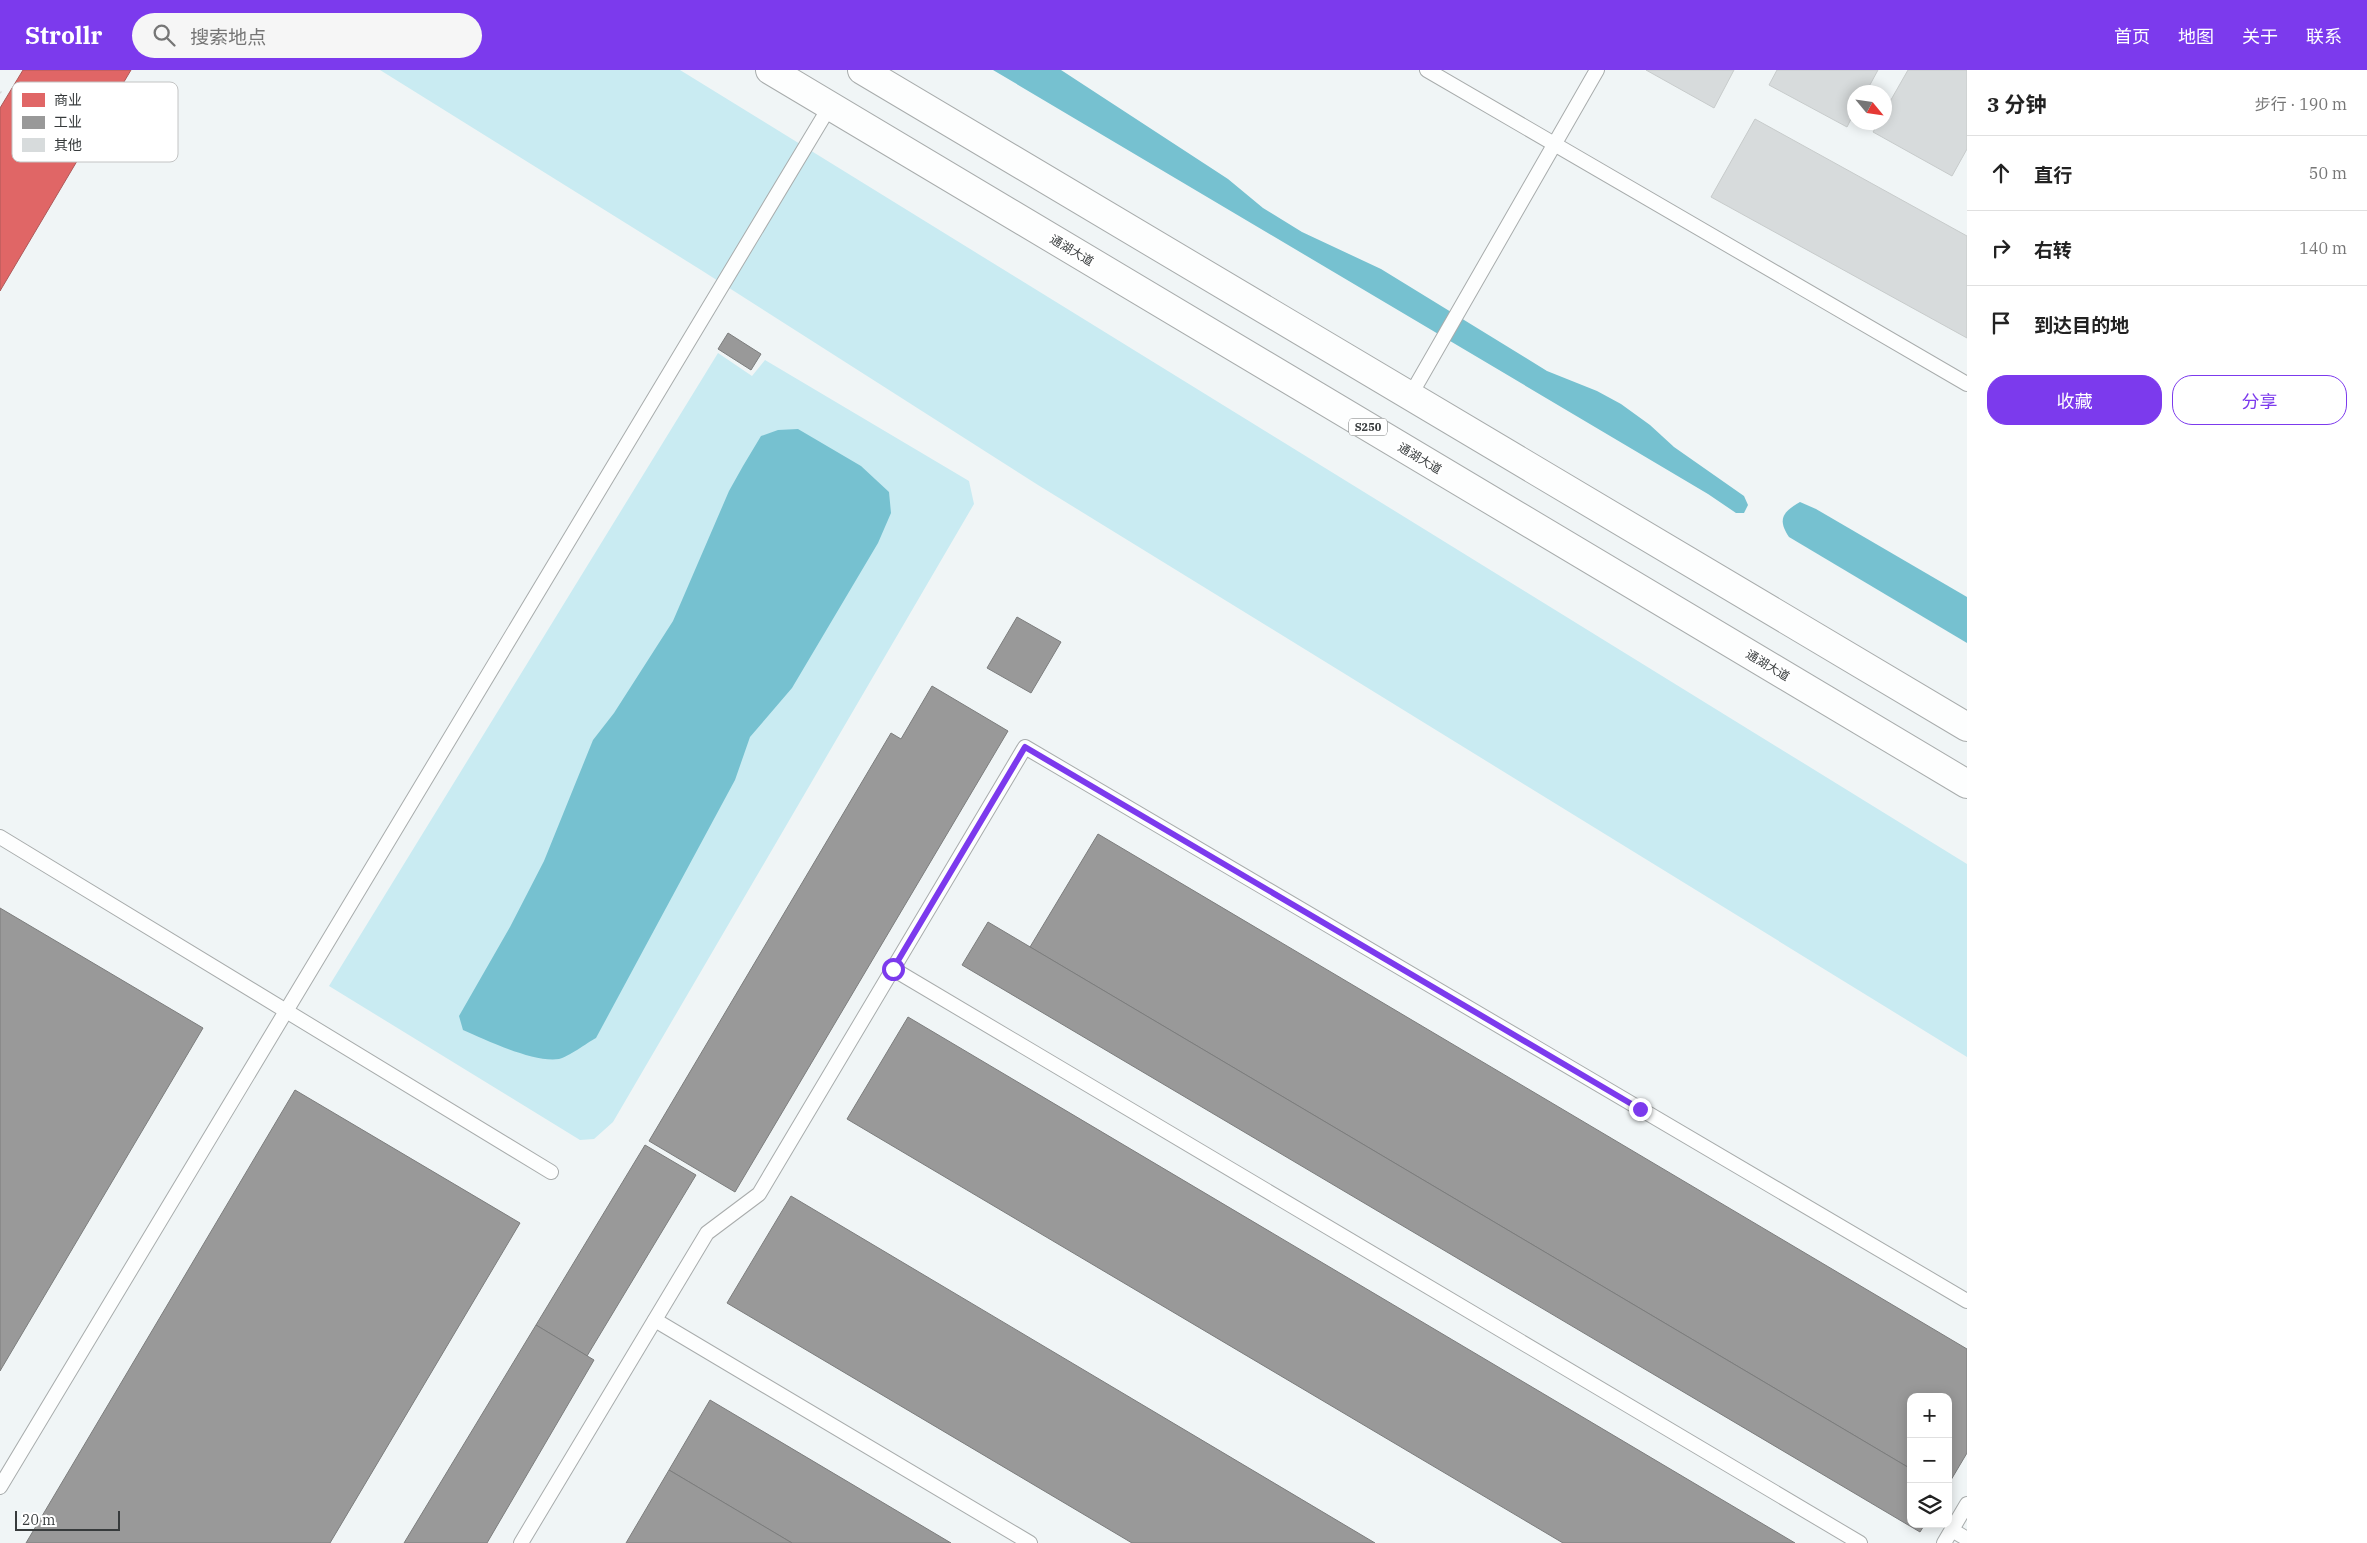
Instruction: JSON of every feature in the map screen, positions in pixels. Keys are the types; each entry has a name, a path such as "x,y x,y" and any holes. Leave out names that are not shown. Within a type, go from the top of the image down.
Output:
{"main road":[{"name":"通湖大道","path":"770,70 1967,784"},
{"path":"862,70 1967,727"}],"lane":[{"path":"1427,70 1967,384"},
{"path":"1410,396 1597,70"},
{"path":"0,1487 830,106"},
{"path":"522,1543 707,1233 759,1194 1025,747 1967,1301"},
{"path":"0,837 551,1172"},
{"path":"893,969 1860,1543"},
{"path":"654,1320 1030,1543"},
{"path":"1944,1543 1967,1504"},
{"path":"1952,1530 1967,1539"}],"shaded area":[{"path":"380,70 680,70 1967,864 1967,1057 1038,485 701,270"},
{"path":"718,353 752,376 765,360 969,481 974,504 613,1122 594,1139 580,1140 329,986"}],"water":[{"path":"993,70 1061,70 1228,179 1263,208 1302,232 1381,269 1547,371 1597,391 1621,404 1650,425 1674,447 1744,496 1748,505 1744,513 1736,513 1708,494"},
{"path":"798,429 861,466 889,492 891,513 878,543 792,688 750,737 735,780 596,1038 563,1058 549,1059 537,1058 510,1050 463,1030 459,1016 510,927 544,861 593,740 614,713 673,621 729,491 761,436 778,430"},
{"path":"1800,502 1816,509 1967,597 1967,643 1789,537 1783,525 1784,516 1789,509"}],"building: 商业":[{"path":"23,70 131,70 124,82 16,82"},
{"path":"12,88 12,162 76,162 0,291 0,108"}],"building: 工业":[{"path":"728,333 761,354 751,370 718,349"},
{"path":"1017,617 1061,642 1031,693 987,668"},
{"path":"932,686 1008,731 735,1192 649,1141 891,733 901,739"},
{"path":"1098,834 1967,1349 1967,1453 1952,1478 1952,1393 1907,1393 1907,1467 1030,947"},
{"path":"0,908 203,1028 0,1371"},
{"path":"988,922 1907,1467 1907,1524 962,965"},
{"path":"908,1017 1795,1543 1563,1543 847,1119"},
{"path":"295,1090 520,1223 330,1543 26,1543"},
{"path":"645,1145 696,1175 587,1356 536,1325"},
{"path":"791,1196 1375,1543 1132,1543 727,1303"},
{"path":"536,1325 594,1360 487,1543 404,1543"},
{"path":"710,1400 951,1543 792,1543 669,1470"},
{"path":"669,1470 792,1543 626,1543"},
{"path":"1913,1528 1922,1528 1920,1532"}],"building: 其他":[{"path":"1646,70 1734,70 1714,108"},
{"path":"1777,70 1878,70 1870,85 1847,85 1847,127 1769,85"},
{"path":"1908,70 1967,70 1967,149 1952,176 1873,132 1874,130 1892,130 1892,98"},
{"path":"1755,119 1967,236 1967,338 1711,197"}],"route":[{"path":"893,969 1025,747 1640,1109"}]}
